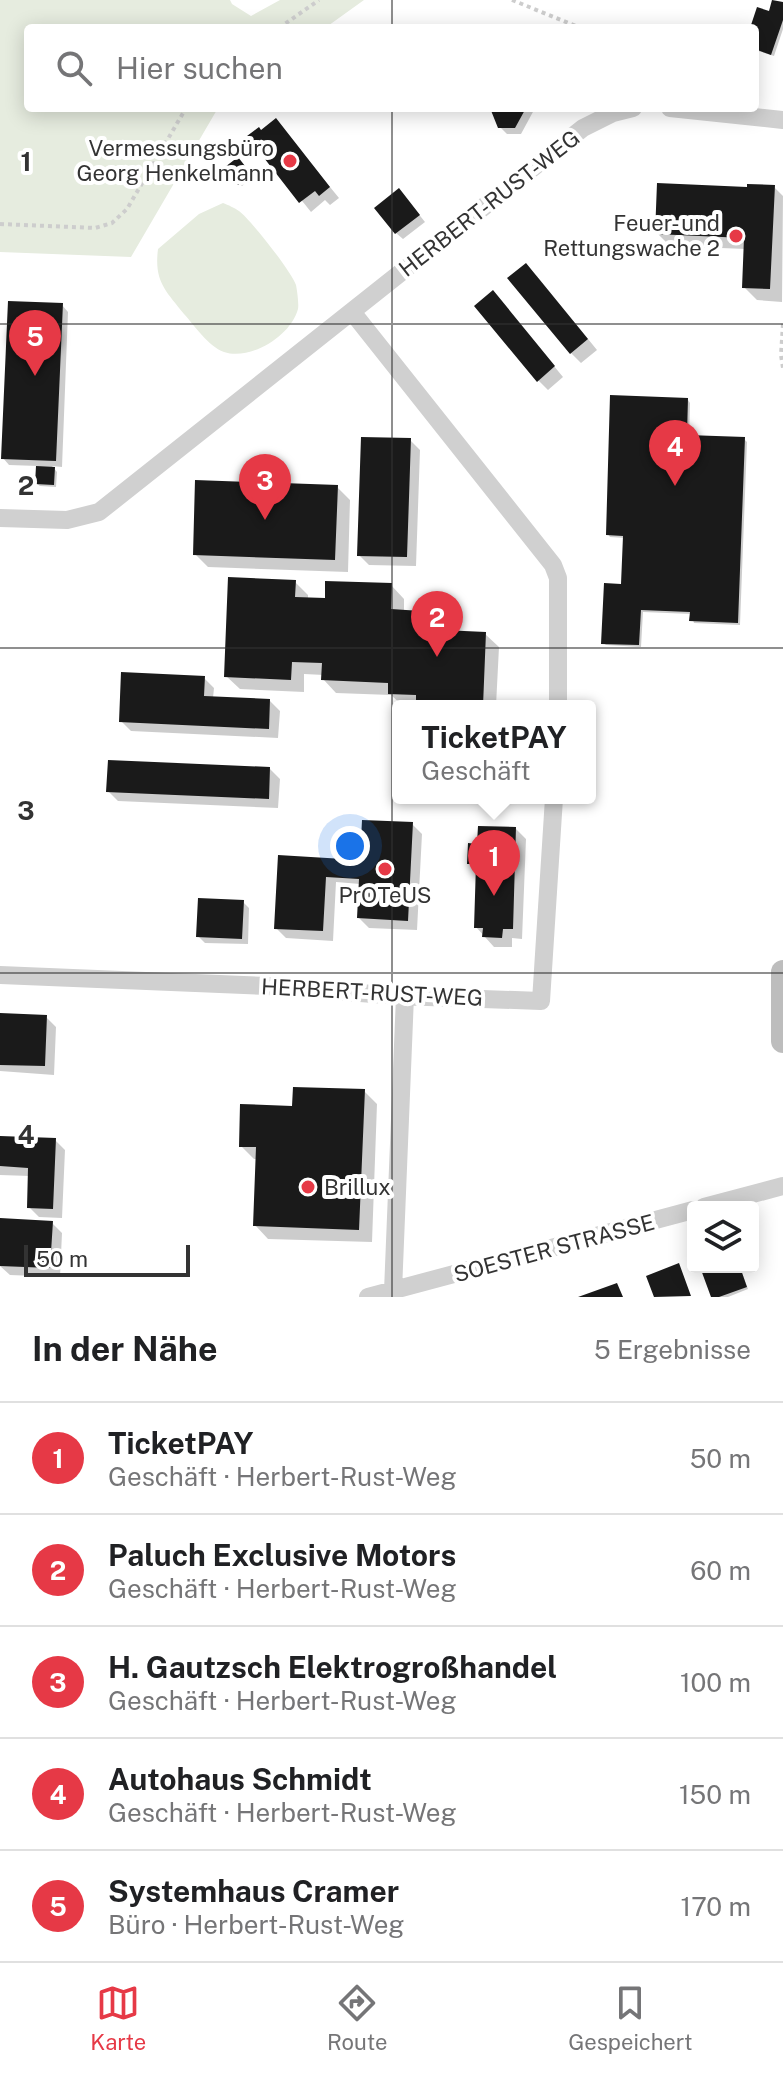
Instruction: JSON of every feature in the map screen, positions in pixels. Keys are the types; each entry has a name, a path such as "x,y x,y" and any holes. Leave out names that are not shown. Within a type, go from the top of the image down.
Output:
{"main road":[{"path":"783,972 783,1041"}],"street":[{"name":"HERBERT-RUST-WEG","path":"0,518 67,520 99,512 583,128 617,112"},
{"path":"708,112 783,120"},
{"path":"353,313 553,565 558,578 558,700"},
{"name":"HERBERT-RUST-WEG","path":"0,975 541,1001 554,804"},
{"path":"393,1291 405,996"},
{"path":"727,1201 783,1186"},
{"name":"SOESTER STRASSE","path":"368,1297 687,1212"}],"path":[{"path":"285,24 319,0"},
{"path":"512,0 571,24"},
{"path":"0,224 95,228 112,223 127,209 184,112"},
{"path":"783,324 783,368"}],"shaded area":[{"path":"0,0 230,0 251,16 280,0 364,0 331,24 24,24 24,112 216,112 131,257 0,252"},
{"path":"223,203 245,216 287,269 297,290 298,309 287,328 268,344 246,353 224,352 207,341 166,291 159,277 158,249 199,214"}],"building":[{"path":"772,0 783,2 783,20 771,55 759,50 759,24 751,24 757,7 769,11"},
{"path":"492,112 524,112 515,128 498,128"},
{"path":"276,118 330,187 319,196 315,191 299,203 247,136"},
{"path":"238,157 252,175 238,185 225,167"},
{"name":"Feuer- und Rettungswache 2","path":"657,183 747,187 747,184 775,185 770,289 742,288 744,238 655,234"},
{"path":"399,188 420,215 395,234 374,208"},
{"path":"526,263 588,339 570,354 507,278"},
{"path":"493,290 555,366 537,382 474,306"},
{"path":"8,301 63,303 56,461 1,459"},
{"path":"610,395 688,398 687,435 745,437 738,623 689,621 690,612 641,610 639,645 601,644 604,583 621,584 623,536 606,535"},
{"path":"361,437 411,438 407,557 357,556"},
{"path":"36,466 55,467 54,485 35,484"},
{"path":"195,480 338,485 335,560 193,555"},
{"path":"228,577 296,580 295,597 325,598 325,581 392,583 391,609 421,611 420,629 486,632 483,700 416,700 416,695 388,694 388,683 321,680 322,663 292,662 291,680 224,677"},
{"path":"121,672 205,676 204,696 270,699 269,729 119,722"},
{"path":"108,760 270,767 269,799 106,792"},
{"path":"362,820 413,822 408,921 357,918 359,879 326,877 323,931 274,929 278,855 360,860"},
{"path":"478,826 516,827 513,929 503,929 502,938 482,937 483,928 474,928 476,864 467,864 468,843 477,844"},
{"path":"198,898 244,900 242,939 196,937"},
{"path":"0,1013 47,1015 45,1066 0,1065"},
{"name":"Brillux","path":"293,1087 365,1089 359,1230 253,1226 256,1147 239,1147 240,1104 292,1106"},
{"path":"0,1136 56,1138 53,1209 27,1208 28,1168 0,1166"},
{"path":"0,1218 53,1221 50,1268 0,1266"},
{"path":"679,1263 691,1296 654,1297 646,1276"},
{"path":"702,1273 742,1273 747,1287 711,1297"},
{"path":"617,1283 623,1297 578,1297"}],"place":[{"name":"Vermessungsbüro Georg Henkelmann","path":"290,161"},
{"name":"Feuer- und Rettungswache 2","path":"736,236"},
{"name":"Systemhaus Cramer","path":"35,376"},
{"name":"Autohaus Schmidt","path":"675,486"},
{"name":"H. Gautzsch Elektrogroßhandel","path":"265,520"},
{"name":"Paluch Exclusive Motors","path":"437,657"},
{"name":"PrOTeUS","path":"385,869"},
{"name":"TicketPAY","path":"494,896"},
{"name":"Brillux","path":"308,1187"}]}
